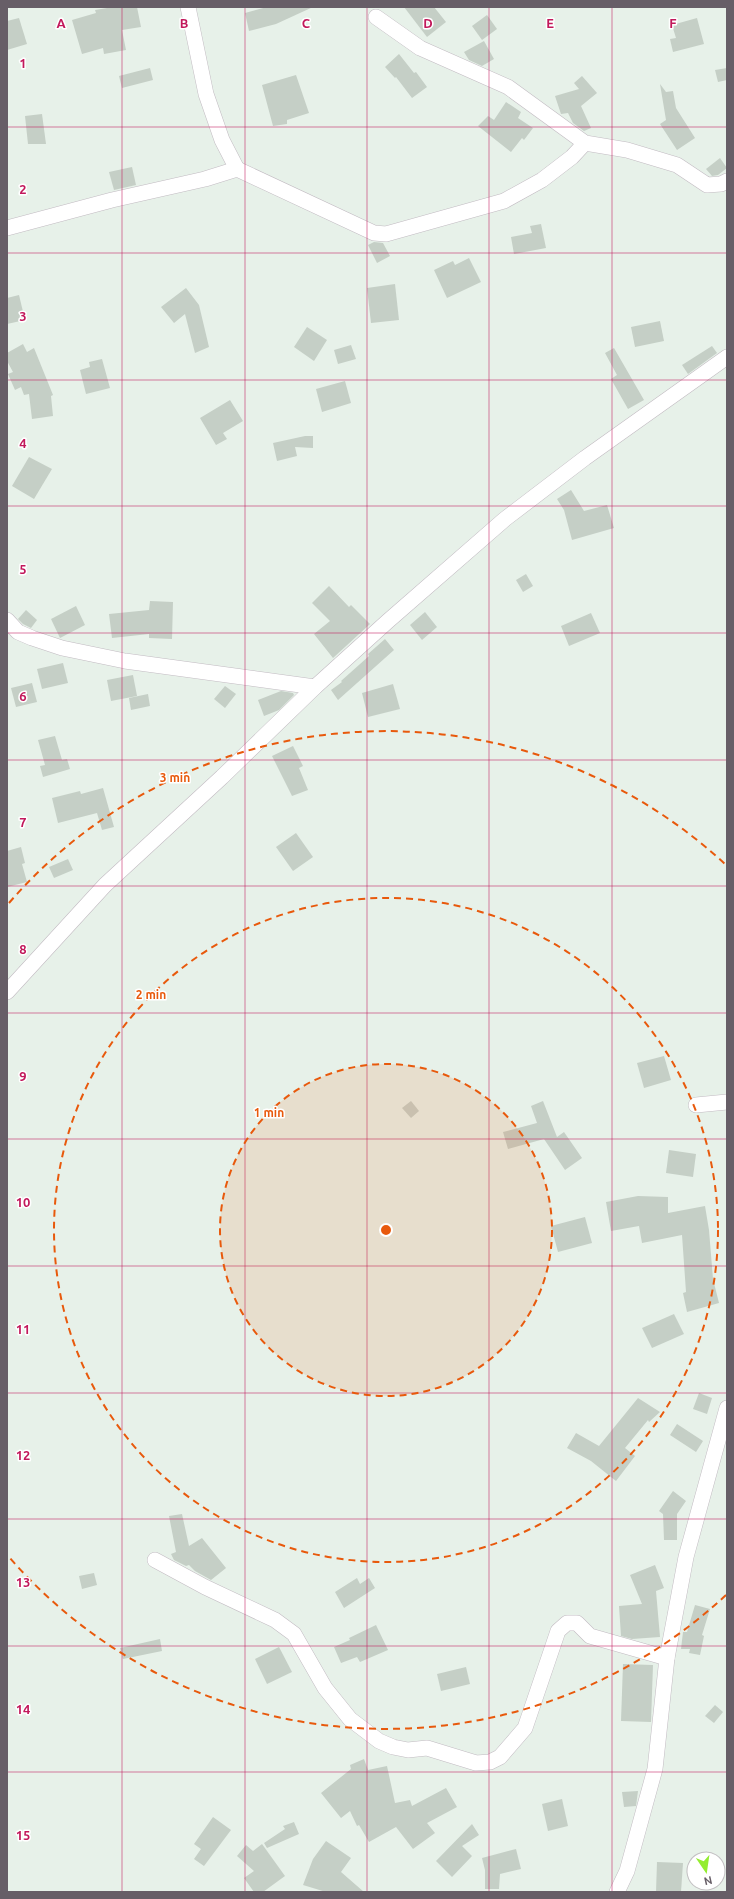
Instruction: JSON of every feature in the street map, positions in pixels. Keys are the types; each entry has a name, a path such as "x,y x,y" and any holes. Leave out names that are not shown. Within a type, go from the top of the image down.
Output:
{"street":[{"path":"188,7 206,94 222,140 237,169 374,233 386,234 504,200 542,180 572,157 585,143"},
{"path":"376,16 420,48 508,87 585,143 627,150 677,165 707,185 721,184 727,181"},
{"path":"7,228 112,200 205,179 237,169"},
{"path":"7,992 105,885 388,621 505,519 585,458 727,357"},
{"path":"7,620 18,632 70,650 125,661 316,687"},
{"path":"7,973 25,972"},
{"path":"696,1105 727,1102"},
{"path":"617,1892 627,1871 655,1769 667,1658 686,1557 727,1408"},
{"path":"154,1560 205,1587 275,1620 294,1634 325,1688 350,1719 379,1741 393,1747 408,1750 427,1748 476,1763 490,1762 500,1757 525,1728 558,1631 567,1623 577,1624 590,1636 667,1658"}],"building":[{"path":"113,7 137,7 141,27 122,30 126,50 104,54 103,48 82,54 72,20 96,13 95,10"},
{"path":"267,7 313,7 276,24 249,31 245,13"},
{"path":"404,7 434,7 446,22 427,37"},
{"path":"487,15 497,29 482,40 472,26"},
{"path":"19,18 27,44 7,50 7,21"},
{"path":"697,18 704,44 673,52 670,39 676,38 672,25"},
{"path":"484,41 494,59 482,66 469,60 464,52"},
{"path":"399,54 414,73 416,72 427,87 412,98 396,77 395,78 385,67"},
{"path":"150,68 153,80 122,88 119,76"},
{"path":"727,68 727,80 718,82 715,70"},
{"path":"296,75 309,113 287,120 287,124 273,126 262,85"},
{"path":"582,76 597,93 581,106 591,128 584,131 573,123 568,113 561,114 555,96 579,89 574,83"},
{"path":"660,84 666,92 673,91 676,108 695,138 677,150 660,124 666,120"},
{"path":"506,102 521,112 518,118 533,128 524,140 522,138 511,152 478,126 488,116 494,120"},
{"path":"42,114 46,144 28,144 25,116"},
{"path":"720,158 727,168 718,175 712,176 706,169"},
{"path":"132,167 136,185 114,190 109,172"},
{"path":"541,224 546,248 514,254 511,237 532,233 530,226"},
{"path":"374,242 383,243 390,256 377,263 368,245"},
{"path":"469,258 481,282 447,298 434,270 453,261 455,265"},
{"path":"395,284 399,320 371,323 367,288"},
{"path":"186,288 199,305 209,347 195,353 185,314 174,323 161,307"},
{"path":"19,295 25,320 7,324 7,298"},
{"path":"660,321 664,341 635,347 631,327"},
{"path":"307,327 327,340 314,361 294,347"},
{"path":"23,344 27,352 34,348 53,395 51,396 53,416 32,419 29,394 24,395 21,387 15,390 8,374 13,372 7,361 7,353"},
{"path":"351,345 356,359 338,364 334,350"},
{"path":"712,346 717,353 688,374 682,365"},
{"path":"614,348 644,400 628,409 611,379 617,375 605,353"},
{"path":"102,359 110,388 86,394 80,370 90,367 89,362"},
{"path":"345,381 351,403 322,412 316,389"},
{"path":"230,400 243,421 223,433 227,439 216,445 200,418"},
{"path":"305,436 313,436 313,448 295,447 297,456 277,461 273,443"},
{"path":"29,457 52,469 34,499 12,486"},
{"path":"571,490 584,511 607,505 614,528 572,540 564,510 557,499"},
{"path":"526,574 533,586 523,592 516,580"},
{"path":"329,586 349,607 351,605 370,624 333,658 314,634 330,621 312,603"},
{"path":"150,601 173,602 172,639 149,638 149,634 112,638 109,614 149,610"},
{"path":"76,606 85,625 60,638 51,619"},
{"path":"26,610 37,620 31,628 23,624 18,619"},
{"path":"425,612 437,627 422,640 410,625"},
{"path":"591,613 600,633 569,646 561,626"},
{"path":"385,639 394,650 338,700 331,690 342,682 341,681 369,656 368,654"},
{"path":"63,663 68,683 42,689 37,669"},
{"path":"133,675 137,696 111,701 107,680"},
{"path":"32,683 37,702 16,707 11,688"},
{"path":"393,684 400,709 368,717 362,693"},
{"path":"225,686 236,694 225,708 214,699"},
{"path":"281,691 293,693 294,695 279,710 264,716 258,700"},
{"path":"148,694 150,706 131,710 129,698"},
{"path":"55,736 62,760 67,759 70,769 43,777 40,766 45,765 38,740"},
{"path":"293,746 303,766 299,768 308,790 292,796 272,756"},
{"path":"103,788 114,827 102,830 97,813 58,823 52,798 80,791 81,794"},
{"path":"296,833 313,857 293,871 276,847"},
{"path":"21,847 25,863 22,864 27,882 7,887 7,851"},
{"path":"68,859 73,870 54,878 49,867"},
{"path":"664,1056 671,1080 644,1088 637,1063"},
{"path":"411,1101 419,1111 411,1118 402,1108"},
{"path":"543,1101 557,1137 564,1132 582,1158 565,1170 544,1139 508,1149 503,1132 537,1123 531,1106"},
{"path":"669,1150 696,1154 693,1177 666,1173"},
{"path":"638,1196 668,1197 668,1213 705,1206 709,1230 713,1279 719,1303 687,1312 683,1293 686,1292 682,1235 642,1243 639,1226 611,1231 606,1202"},
{"path":"585,1217 592,1243 558,1252 551,1226"},
{"path":"674,1314 684,1334 652,1348 642,1328"},
{"path":"699,1393 712,1398 707,1414 693,1409"},
{"path":"638,1398 660,1412 649,1422 648,1420 625,1448 635,1456 616,1481 591,1461 567,1448 576,1433 599,1446"},
{"path":"677,1424 703,1441 696,1452 670,1435"},
{"path":"673,1491 686,1501 677,1514 677,1540 664,1540 663,1514 659,1511"},
{"path":"182,1514 189,1546 202,1538 226,1568 211,1580 195,1571 189,1565 186,1566 174,1560 171,1554 176,1552 169,1516"},
{"path":"655,1565 664,1588 656,1591 660,1637 632,1639 621,1636 619,1606 642,1604 630,1575"},
{"path":"94,1573 97,1585 82,1589 79,1576"},
{"path":"357,1578 360,1584 369,1578 375,1588 344,1608 335,1592"},
{"path":"695,1605 710,1609 702,1635 704,1636 700,1655 689,1653 690,1649 681,1649 683,1632 687,1632"},
{"path":"376,1625 388,1650 360,1662 357,1657 341,1663 334,1647 350,1640 349,1638"},
{"path":"160,1639 162,1651 123,1659 120,1648"},
{"path":"279,1647 292,1672 267,1684 255,1659"},
{"path":"623,1664 653,1665 651,1722 621,1721"},
{"path":"466,1667 470,1684 441,1691 437,1674"},
{"path":"715,1705 723,1712 714,1723 705,1716"},
{"path":"364,1759 368,1770 387,1766 395,1803 410,1800 412,1806 446,1788 457,1807 427,1823 435,1833 413,1849 396,1827 369,1842 359,1825 357,1826 350,1811 341,1818 321,1793 351,1769 350,1765"},
{"path":"638,1791 636,1806 624,1807 622,1792"},
{"path":"562,1799 568,1826 548,1831 542,1804"},
{"path":"213,1817 231,1830 204,1866 194,1859 201,1849 194,1844"},
{"path":"294,1822 299,1834 267,1848 264,1843 285,1829 283,1826"},
{"path":"472,1824 479,1835 462,1846 472,1856 452,1877 436,1861"},
{"path":"326,1841 351,1858 341,1872 364,1892 326,1892 303,1885 313,1859"},
{"path":"262,1844 285,1876 263,1892 254,1892 244,1878 254,1871 237,1856 246,1845 253,1851"},
{"path":"516,1849 521,1869 500,1874 499,1889 485,1889 485,1870 482,1858"},
{"path":"657,1862 683,1863 681,1892 656,1892"}]}
